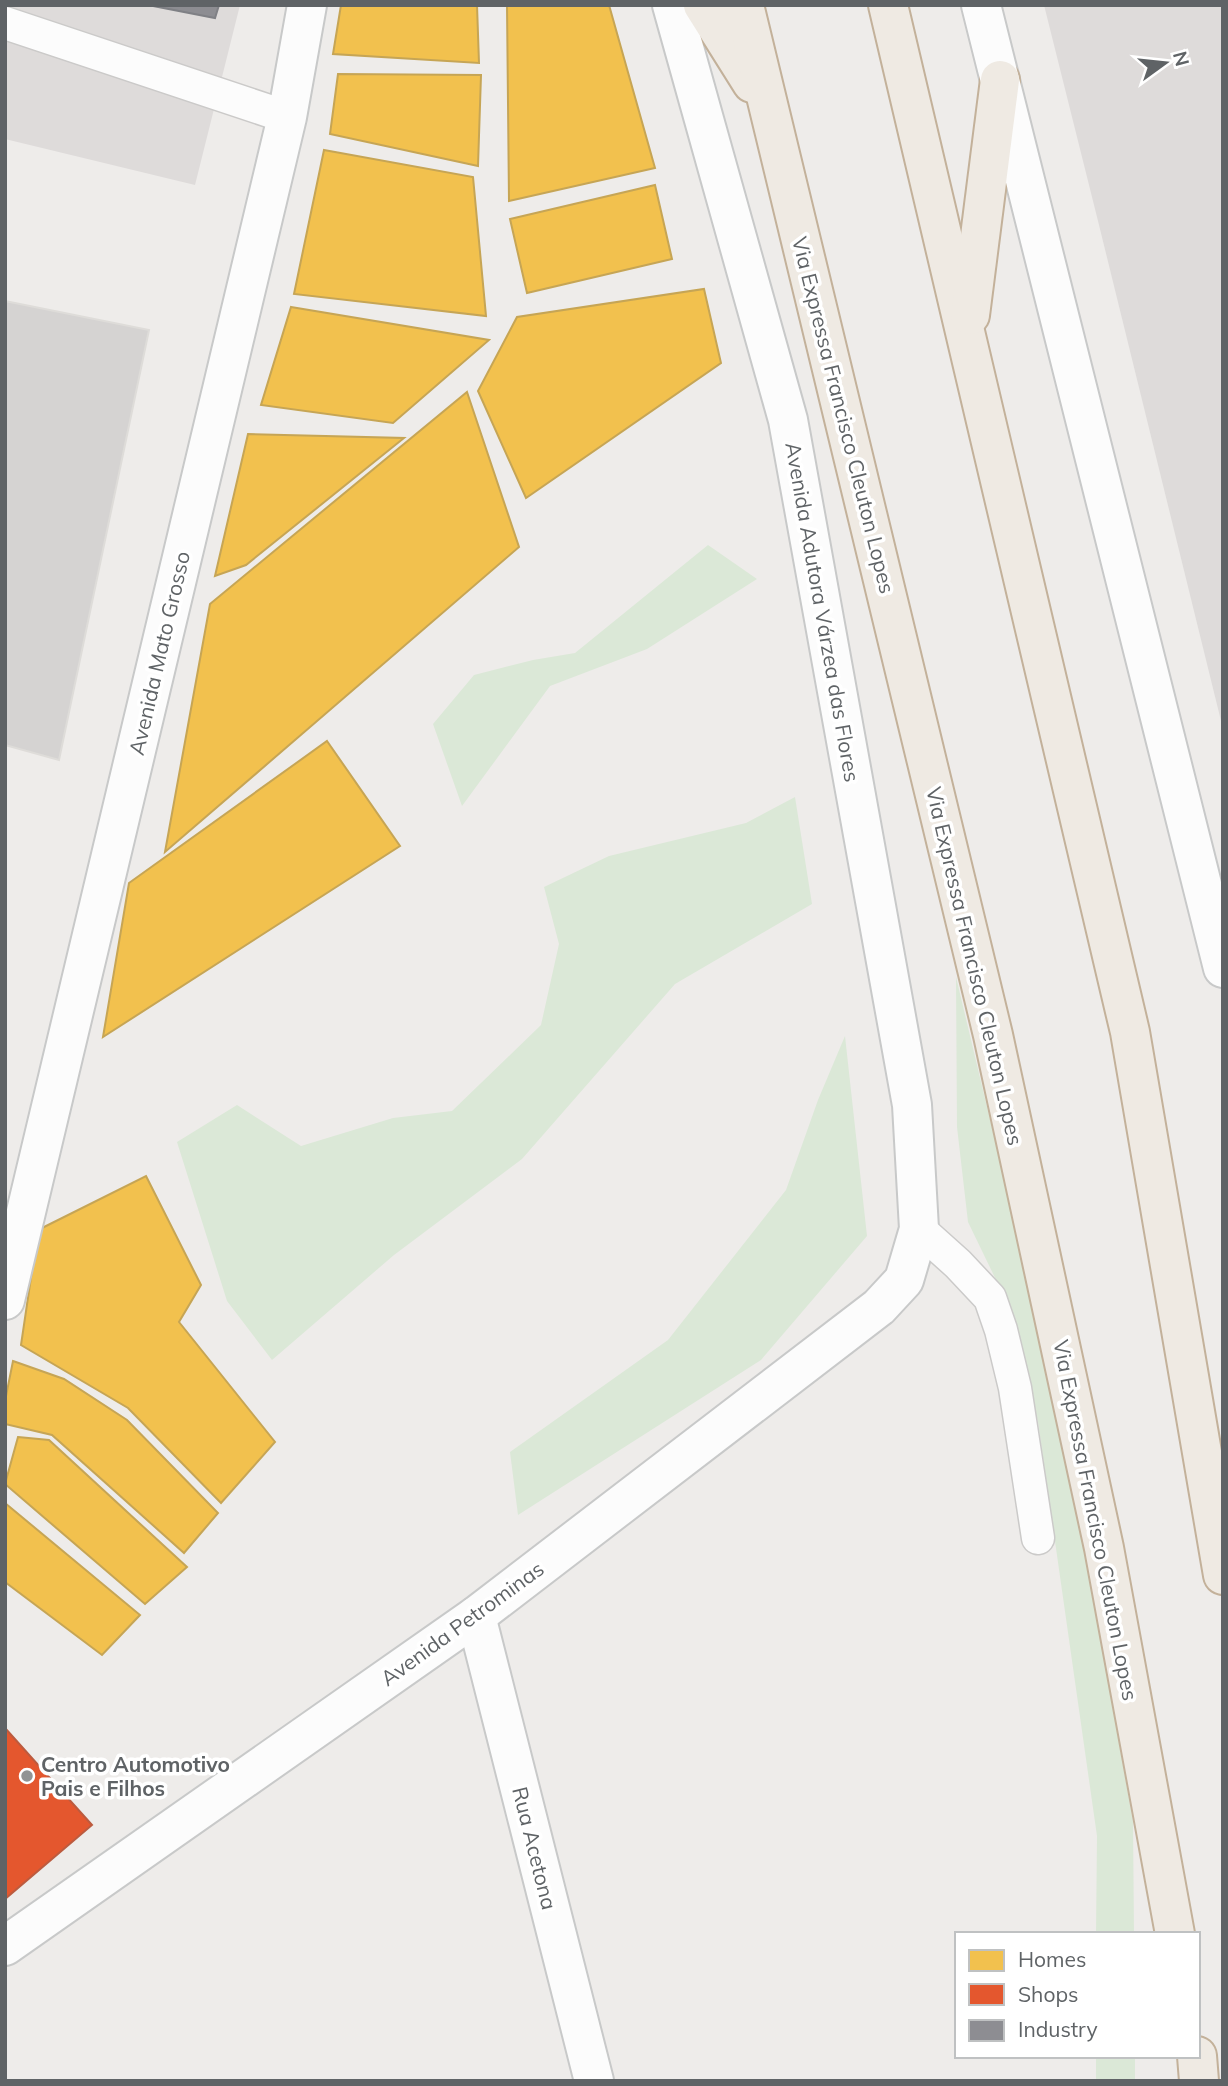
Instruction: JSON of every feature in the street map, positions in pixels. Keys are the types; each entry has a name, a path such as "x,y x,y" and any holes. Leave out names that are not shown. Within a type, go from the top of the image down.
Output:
{"highway":[{"path":"703,5 771,115"},
{"name":"Via Expressa Francisco Cleuton Lopes","path":"744,5 993,1035 1104,1548 1175,1932"},
{"path":"888,5 1130,1032 1223,1575"},
{"path":"967,338 1000,80"},
{"path":"1197,2058 1199,2081"}],"street":[{"name":"Avenida Mato Grosso","path":"5,1300 287,117 307,5"},
{"name":"Avenida Adutora Várzea das Flores","path":"672,5 788,420 912,1105 919,1229 904,1280"},
{"path":"981,5 1223,968"},
{"name":"Avenida Petrominas","path":"5,1946 476,1616 879,1307 904,1280"},
{"name":"Rua Acetona","path":"476,1616 594,2081"}],"lane":[{"path":"20,19 287,117"},
{"path":"919,1229 990,1298 1015,1388 1038,1538"}],"shaded area":[{"path":"5,5 240,5 195,185 5,139"},
{"path":"1044,5 1223,5 1223,729 1099,225"}],"green space":[{"path":"708,545 757,579 647,649 550,686 462,806 433,724 474,675 575,653"},
{"path":"795,797 812,904 675,984 522,1159 394,1255 272,1360 227,1301 177,1142 237,1105 301,1146 393,1118 452,1111 541,1025 559,944 544,887 609,856 746,823"},
{"path":"956,977 1061,1417 1133,1822 1134,1932 1096,1932 1097,1836 1038,1422 1014,1317 968,1222 957,1127"},
{"path":"845,1036 867,1236 761,1360 518,1515 510,1452 668,1340 786,1190 818,1100"},
{"path":"1096,2058 1135,2058 1135,2081 1096,2081"}],"building: Homes":[{"path":"341,5 477,5 479,63 333,54"},
{"path":"507,5 609,5 655,168 509,201"},
{"path":"338,74 481,75 478,166 330,134"},
{"path":"324,150 473,177 486,316 294,294"},
{"path":"655,185 672,259 527,293 510,219"},
{"path":"704,289 721,363 526,498 478,391 517,317"},
{"path":"291,307 489,340 393,423 261,405"},
{"path":"467,392 519,547 165,852 210,604"},
{"path":"248,434 404,438 246,565 215,576"},
{"path":"327,741 400,846 103,1037 129,883"},
{"path":"146,1176 201,1285 179,1322 275,1442 221,1503 128,1408 21,1345 38,1230"},
{"path":"13,1361 64,1379 127,1420 218,1513 184,1553 52,1435 5,1424 5,1401"},
{"path":"18,1437 49,1440 187,1567 145,1604 5,1484"},
{"path":"5,1503 140,1615 102,1655 5,1582"}],"building: Shops":[{"name":"Centro Automotivo Pais e Filhos","path":"5,1728 92,1825 5,1899"}],"building: Industry":[{"path":"148,5 219,5 215,18"}],"building: Other":[{"path":"5,301 149,330 59,760 5,745"}],"place":[{"name":"Centro Automotivo Pais e Filhos","path":"27,1776"}]}
